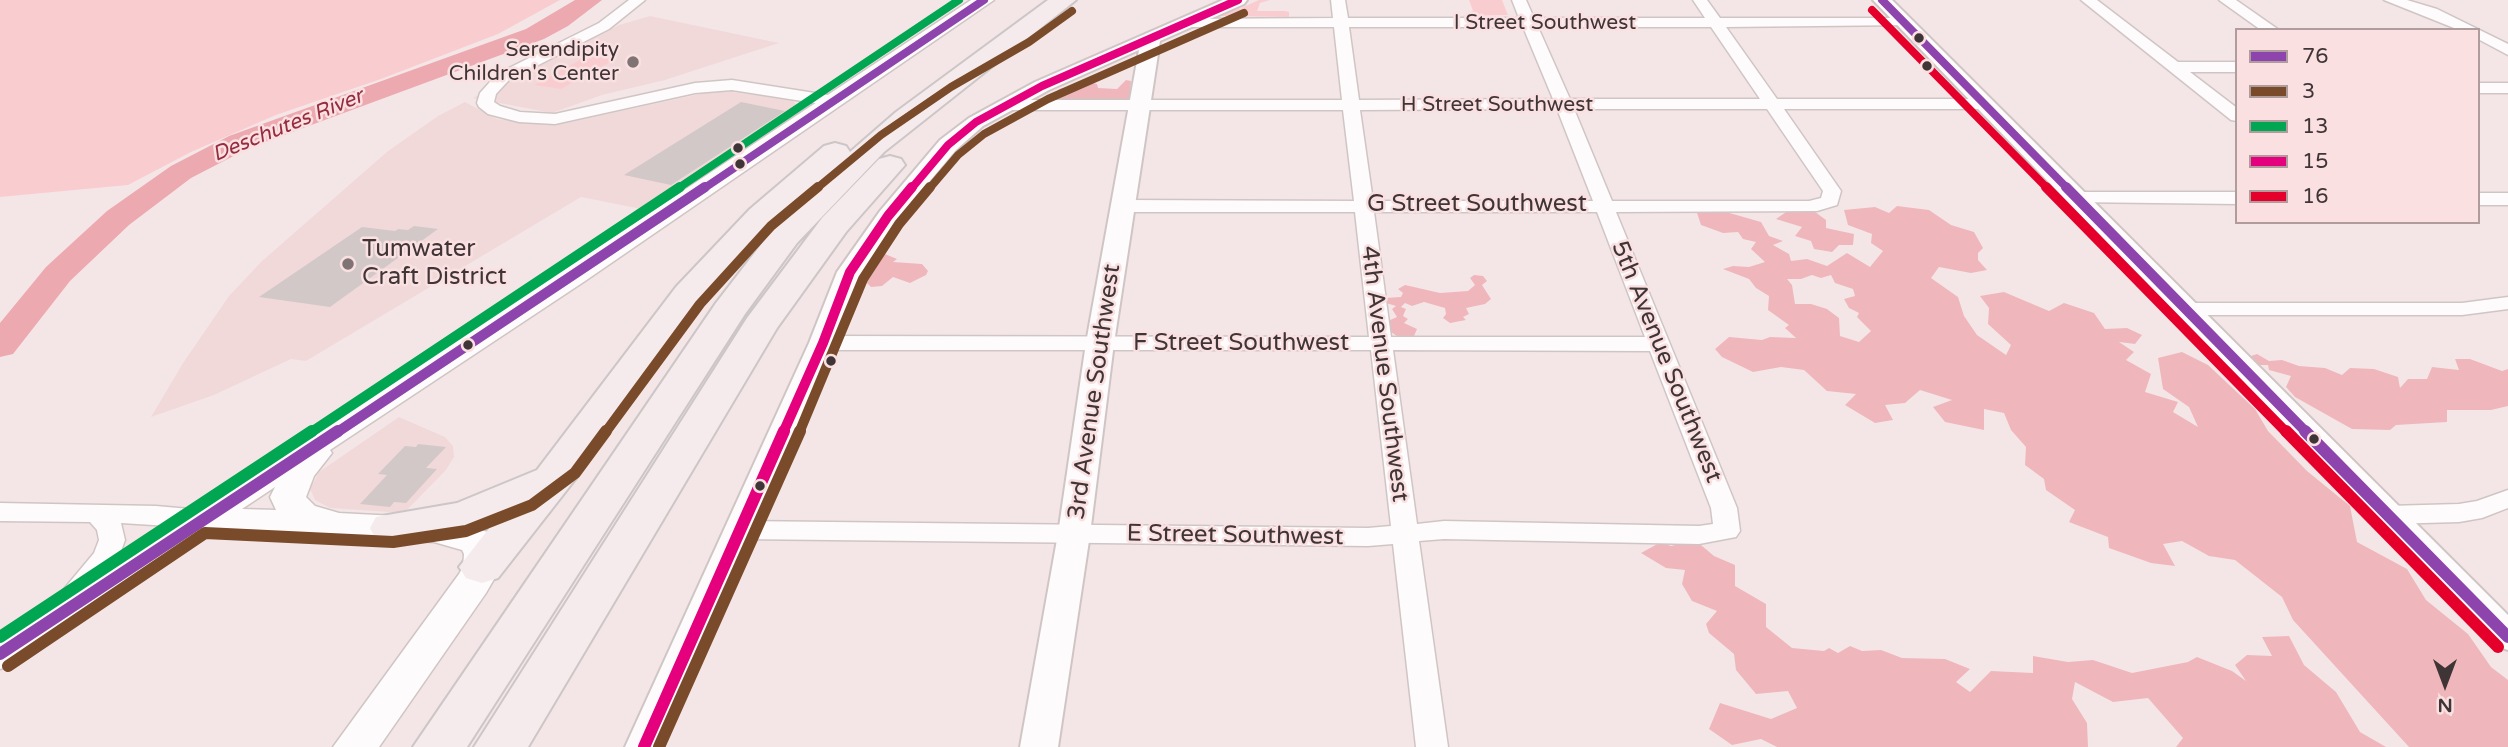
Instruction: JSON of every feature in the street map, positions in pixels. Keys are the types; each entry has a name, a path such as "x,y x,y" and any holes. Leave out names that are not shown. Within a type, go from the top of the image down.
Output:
{"highway":[{"path":"439,747 729,311 785,236 873,146 1064,0"},
{"path":"500,747 760,326 809,257 859,196 911,144 965,99 1095,0"},
{"path":"478,554 565,464 689,295 761,216 873,124 944,75 1021,31"},
{"path":"392,528 462,517 500,505 525,493 565,464"}],"main road":[{"path":"0,654 201,519 494,329 984,0"},
{"path":"334,432 298,473 288,497 291,506 304,515 350,526"},
{"path":"201,519 435,530 478,554 355,747"}],"street":[{"path":"638,0 621,15 586,36 503,77 488,93 485,103 494,110 519,117 555,119 695,88 732,85 834,101"},
{"path":"644,747 823,343 850,272 869,240 948,145 976,122 1042,86 1238,0"},
{"name":"5th Avenue Southwest","path":"1519,0 1660,344 1724,508 1727,531"},
{"path":"1700,0 1774,104"},
{"path":"1882,0 2508,637"},
{"path":"2088,0 2235,114"},
{"path":"2226,0 2269,28"},
{"path":"2391,0 2432,12 2468,28"},
{"name":"I Street Southwest","path":"1186,23 1339,11 1528,23 1904,22"},
{"name":"4th Avenue Southwest","path":"1339,11 1432,747"},
{"path":"2480,34 2508,50"},
{"name":"3rd Avenue Southwest","path":"1039,747 1074,534 1100,343 1152,38"},
{"path":"2175,67 2235,67"},
{"path":"2480,88 2508,88"},
{"name":"G Street Southwest","path":"1124,206 1810,207 1830,201 1832,191 1774,104"},
{"name":"H Street Southwest","path":"1007,105 1986,104"},
{"path":"2078,198 2235,198"},
{"path":"2480,199 2506,201"},
{"path":"2187,309 2462,310 2508,303"},
{"name":"F Street Southwest","path":"823,343 1660,344"},
{"path":"2388,515 2459,513 2482,509 2508,498"},
{"path":"0,512 201,519"},
{"path":"49,620 106,557 111,540 110,527 97,514"},
{"name":"E Street Southwest","path":"741,530 1368,537 1444,530 1699,535 1727,531"}],"shaded area":[{"path":"0,0 560,0 498,34 381,79 276,115 191,152 128,185 0,197"},
{"path":"1259,0 1270,0 1260,3 1257,11 1285,11 1289,12 1289,17 1220,16 1237,8 1243,9 1241,8"},
{"path":"1469,0 1502,0 1508,15 1463,16 1473,11"},
{"name":"Serendipity Children's Center","path":"650,16 779,43 665,80 602,95 552,113 473,98 619,25"},
{"path":"589,55 614,60 561,89 534,85"},
{"path":"1126,80 1131,81 1130,100 1076,104 1071,100 1059,100 1055,95 1059,89 1088,82 1097,84 1098,88 1117,89"},
{"name":"Tumwater Craft District","path":"709,92 772,97 793,101 799,108 646,210 581,197 306,361 291,359 214,395 151,417 183,363 229,296 262,261 388,151 438,116 465,102 497,119 539,124 566,123"},
{"path":"1897,206 1929,210 1951,225 1974,232 1983,248 1978,253 1978,260 1987,270 1971,273 1939,267 1931,278 1958,297 1964,316 1977,335 2006,355 2011,345 1988,324 1989,308 1980,296 2004,292 2049,311 2064,303 2094,313 2105,329 2127,328 2142,335 2135,344 2119,342 2134,352 2126,360 2151,374 2145,392 2178,402 2173,412 2198,427 2189,407 2163,389 2158,358 2182,352 2208,365 2255,409 2268,431 2307,471 2350,506 2357,542 2407,569 2426,600 2468,634 2491,667 2508,680 2508,747 2409,747 2293,620 2282,597 2235,560 2209,556 2182,541 2163,544 2175,566 2151,563 2109,548 2108,537 2069,522 2075,510 2046,490 2044,479 2025,465 2026,447 2011,430 2004,413 1984,409 1984,430 1945,422 1933,407 1952,400 1920,390 1905,403 1885,405 1893,420 1875,423 1845,405 1856,394 1827,391 1804,370 1781,367 1753,372 1722,357 1715,349 1729,337 1762,340 1770,337 1796,338 1785,328 1789,325 1768,310 1769,296 1756,288 1749,279 1723,269 1733,266 1749,267 1765,262 1751,249 1756,242 1743,239 1738,232 1723,233 1701,225 1696,210 1719,210 1761,222 1769,236 1783,241 1773,245 1789,254 1791,261 1807,259 1827,266 1847,253 1870,267 1883,251 1871,243 1872,234 1848,225 1844,210 1875,207 1889,213","holes":["1812,275 1821,278 1831,275 1835,283 1853,289 1855,296 1844,299 1849,308 1859,313 1857,317 1871,331 1859,342 1840,336 1839,318 1827,309 1811,304 1795,304 1792,285 1787,279 1801,279"]},
{"path":"1811,209 1826,220 1826,228 1854,234 1853,245 1839,245 1832,252 1814,249 1811,241 1795,236 1802,227 1776,219 1789,210"},
{"path":"880,252 897,259 893,262 922,264 928,271 926,275 910,283 893,277 882,286 871,287 866,282 871,268 880,261 876,257"},
{"path":"1474,275 1483,276 1487,281 1482,285 1491,299 1485,304 1466,308 1469,314 1463,317 1466,320 1450,323 1443,318 1446,314 1445,308 1424,302 1412,306 1405,303 1401,307 1406,309 1403,316 1408,319 1404,323 1417,329 1414,336 1400,338 1391,332 1388,321 1397,317 1392,309 1396,306 1386,303 1385,298 1401,297 1403,293 1398,289 1405,285 1440,293 1468,291 1475,285 1470,278"},
{"path":"2257,354 2269,361 2282,360 2299,366 2325,368 2342,375 2350,368 2374,369 2398,377 2400,388 2408,379 2427,379 2432,367 2459,370 2455,359 2470,359 2502,371 2508,369 2508,406 2491,410 2447,410 2447,422 2396,425 2390,430 2352,429 2295,397 2286,387 2291,376 2269,370 2268,365 2259,365 2245,358"},
{"path":"399,417 445,437 453,446 454,457 446,470 404,513 330,508 315,500 310,489 319,472"},
{"path":"1695,540 1714,556 1735,565 1735,586 1766,604 1766,627 1792,648 1824,651 1829,648 1838,653 1850,646 1862,651 1881,650 1902,658 1945,659 1970,669 1956,682 1970,692 1991,671 2033,673 2033,656 2068,662 2093,660 2132,673 2188,662 2197,657 2232,671 2246,681 2235,665 2247,655 2272,656 2262,637 2289,636 2304,665 2336,692 2360,732 2386,747 2176,747 2183,738 2148,698 2113,702 2075,682 2072,699 2087,723 2088,747 1777,747 1761,739 1732,745 1709,729 1720,703 1771,719 1797,708 1788,691 1756,694 1736,670 1734,654 1709,633 1706,624 1717,611 1692,601 1682,584 1685,570 1666,568 1641,553 1661,542 1671,546"}],"building":[{"path":"741,102 785,111 671,185 624,175"},
{"name":"Tumwater Craft District","path":"414,226 438,229 330,307 259,297 362,227 395,231 408,230"},
{"path":"418,444 446,447 426,468 437,469 406,503 394,502 390,507 360,504 387,475 378,474 405,446 416,447"}],"waterway":[{"name":"Deschutes River","path":"0,346 58,274 118,218 181,172 239,142 535,34 590,0"}],"transit line":[{"name":"13","path":"0,637 567,263 959,0"},
{"name":"76","path":"0,654 575,275 984,0"},
{"name":"15","path":"644,747 823,343 850,272 888,216 948,145 976,122 1042,86 1238,0"},
{"name":"76","path":"1882,0 2508,637"},
{"name":"16","path":"1872,10 2498,647"},
{"name":"3","path":"8,666 205,533 393,542 466,531 532,505 575,473 700,304 771,226 881,135 951,87 1029,42 1072,11"},
{"name":"3","path":"659,747 836,349 863,279 899,224 958,155 984,134 1048,99 1244,13"}],"place":[{"name":"Serendipity Children's Center","path":"633,62"},
{"name":"Tumwater Craft District","path":"348,264"}]}
